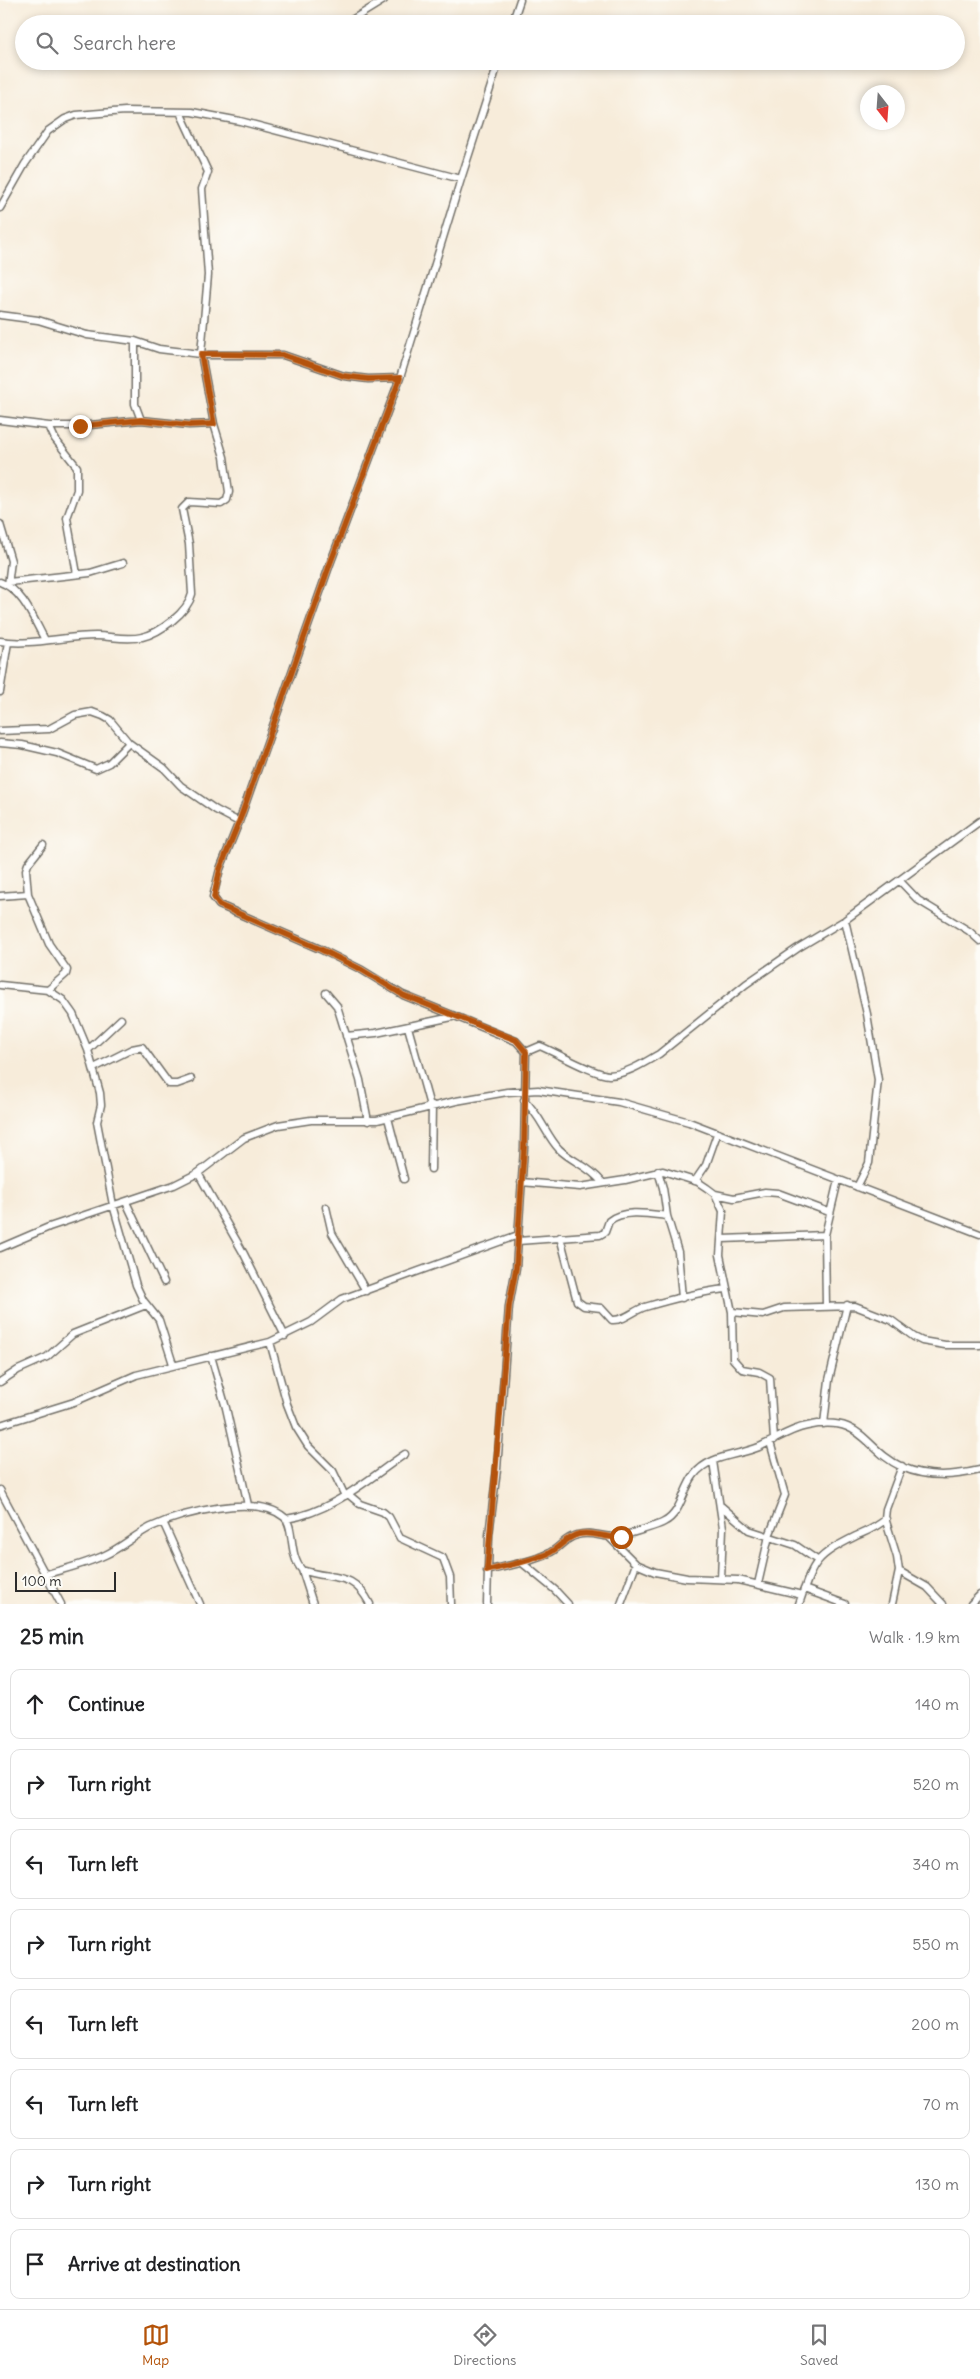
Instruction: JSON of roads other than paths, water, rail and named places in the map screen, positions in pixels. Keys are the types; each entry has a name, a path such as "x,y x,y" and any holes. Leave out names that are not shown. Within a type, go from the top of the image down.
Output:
{"street":[{"path":"360,15 384,0"},
{"path":"515,15 520,0"},
{"path":"487,1604 487,1571 509,1306 516,1268 526,1052 516,1040 403,995 362,970 320,949 219,905 214,897 214,890 324,580 400,378 496,70"},
{"path":"0,208 37,144 48,131 65,119 76,115 125,111 180,112 240,121 461,179"},
{"path":"0,641 96,636 141,638 158,630 190,601 190,554 182,509 185,504 196,501 220,504 227,500 229,492 224,457 214,424 201,354 208,275 202,189 208,172 180,112"},
{"path":"0,315 38,320 87,334 135,341 159,349 201,354 283,355 344,376 368,379 400,378"},
{"path":"135,341 135,404 141,420"},
{"path":"0,420 49,426 80,426 141,420 189,425 214,424"},
{"path":"49,426 55,439 77,467 77,490 68,518 77,574"},
{"path":"0,524 11,562 9,584 20,596 45,640"},
{"path":"0,582 9,584 99,571 123,563"},
{"path":"0,692 8,642"},
{"path":"0,731 49,729 75,715 92,712 110,720 130,743 164,768 195,796 239,822"},
{"path":"0,743 22,745 57,753 96,768 109,763 130,743"},
{"path":"526,1052 540,1046 608,1075 630,1070 659,1054 746,984 798,948 845,920 980,821"},
{"path":"43,845 28,864 26,870 28,894 54,954 66,970 66,974 48,990"},
{"path":"899,880 918,900 969,931 980,941"},
{"path":"0,896 28,894"},
{"path":"845,920 867,1014 878,1080 869,1164 857,1187"},
{"path":"0,985 48,990 63,1000 88,1050 102,1101 97,1122 113,1205 136,1285 146,1305 159,1320 173,1364"},
{"path":"326,993 337,1006 360,1080 368,1121"},
{"path":"346,1036 408,1027 454,1016"},
{"path":"88,1050 121,1019"},
{"path":"408,1027 431,1106 431,1169"},
{"path":"94,1068 137,1047 142,1047 169,1084 177,1084 191,1078"},
{"path":"0,1248 49,1226 174,1185 198,1172 244,1138 278,1125 311,1120 368,1121 388,1118 431,1106 525,1090 551,1091 619,1102 689,1122 980,1234"},
{"path":"524,1100 538,1115 557,1147 587,1167 602,1182"},
{"path":"388,1118 404,1179"},
{"path":"695,1181 706,1165 717,1134"},
{"path":"521,1182 569,1187 625,1180 658,1171 672,1173 695,1181 715,1194 734,1198 765,1192 778,1193 829,1212"},
{"path":"658,1171 663,1188 667,1216 678,1252 682,1298"},
{"path":"198,1172 244,1254 285,1336"},
{"path":"826,1306 825,1235 838,1180"},
{"path":"715,1194 723,1211 720,1255 732,1312 732,1350 737,1365 742,1369 768,1376 772,1381 772,1441 785,1495 769,1536 758,1584"},
{"path":"126,1202 164,1282"},
{"path":"326,1208 332,1233 366,1291"},
{"path":"0,1425 46,1412 136,1375 173,1364 270,1342 310,1322 342,1299 518,1238 602,1234 609,1221 621,1216 641,1214 667,1216"},
{"path":"722,1239 825,1235"},
{"path":"560,1237 577,1301 584,1306 601,1308 610,1319 616,1321 643,1307 726,1288"},
{"path":"0,1382 18,1370 47,1358 73,1334 146,1305"},
{"path":"824,1424 829,1380 847,1305"},
{"path":"732,1312 763,1315 778,1309 847,1305 865,1308 891,1320 922,1341 946,1345 980,1345"},
{"path":"270,1342 287,1404 296,1427 308,1446 333,1471 347,1495 360,1504 383,1512 389,1517 400,1538 443,1558 450,1576 451,1604"},
{"path":"211,1356 226,1408 248,1505"},
{"path":"487,1571 548,1554 563,1541 577,1534 592,1533 621,1537 666,1522 678,1507 694,1475 702,1468 713,1461 772,1441 797,1428 824,1424 848,1426 857,1430 902,1466 916,1471 946,1476 980,1470"},
{"path":"286,1519 307,1516 347,1495 405,1454"},
{"path":"713,1461 723,1528 722,1579"},
{"path":"892,1604 899,1571 886,1519 886,1509 902,1466"},
{"path":"0,1490 60,1604"},
{"path":"44,1575 104,1556 163,1522 208,1509 232,1505 248,1505 277,1513 286,1519 290,1530 292,1549 302,1570 313,1604"},
{"path":"721,1506 749,1530 795,1545 817,1560"},
{"path":"799,1604 817,1560 830,1549 875,1529 886,1519"},
{"path":"163,1522 200,1604"},
{"path":"608,1536 636,1564 645,1569 673,1576 722,1579 758,1584 803,1592 845,1604"},
{"path":"521,1562 555,1590 568,1604"},
{"path":"621,1604 636,1564"},
{"path":"302,1570 347,1578 365,1595 370,1604"},
{"path":"899,1571 927,1587 943,1604"},
{"path":"971,1604 980,1595"}]}
